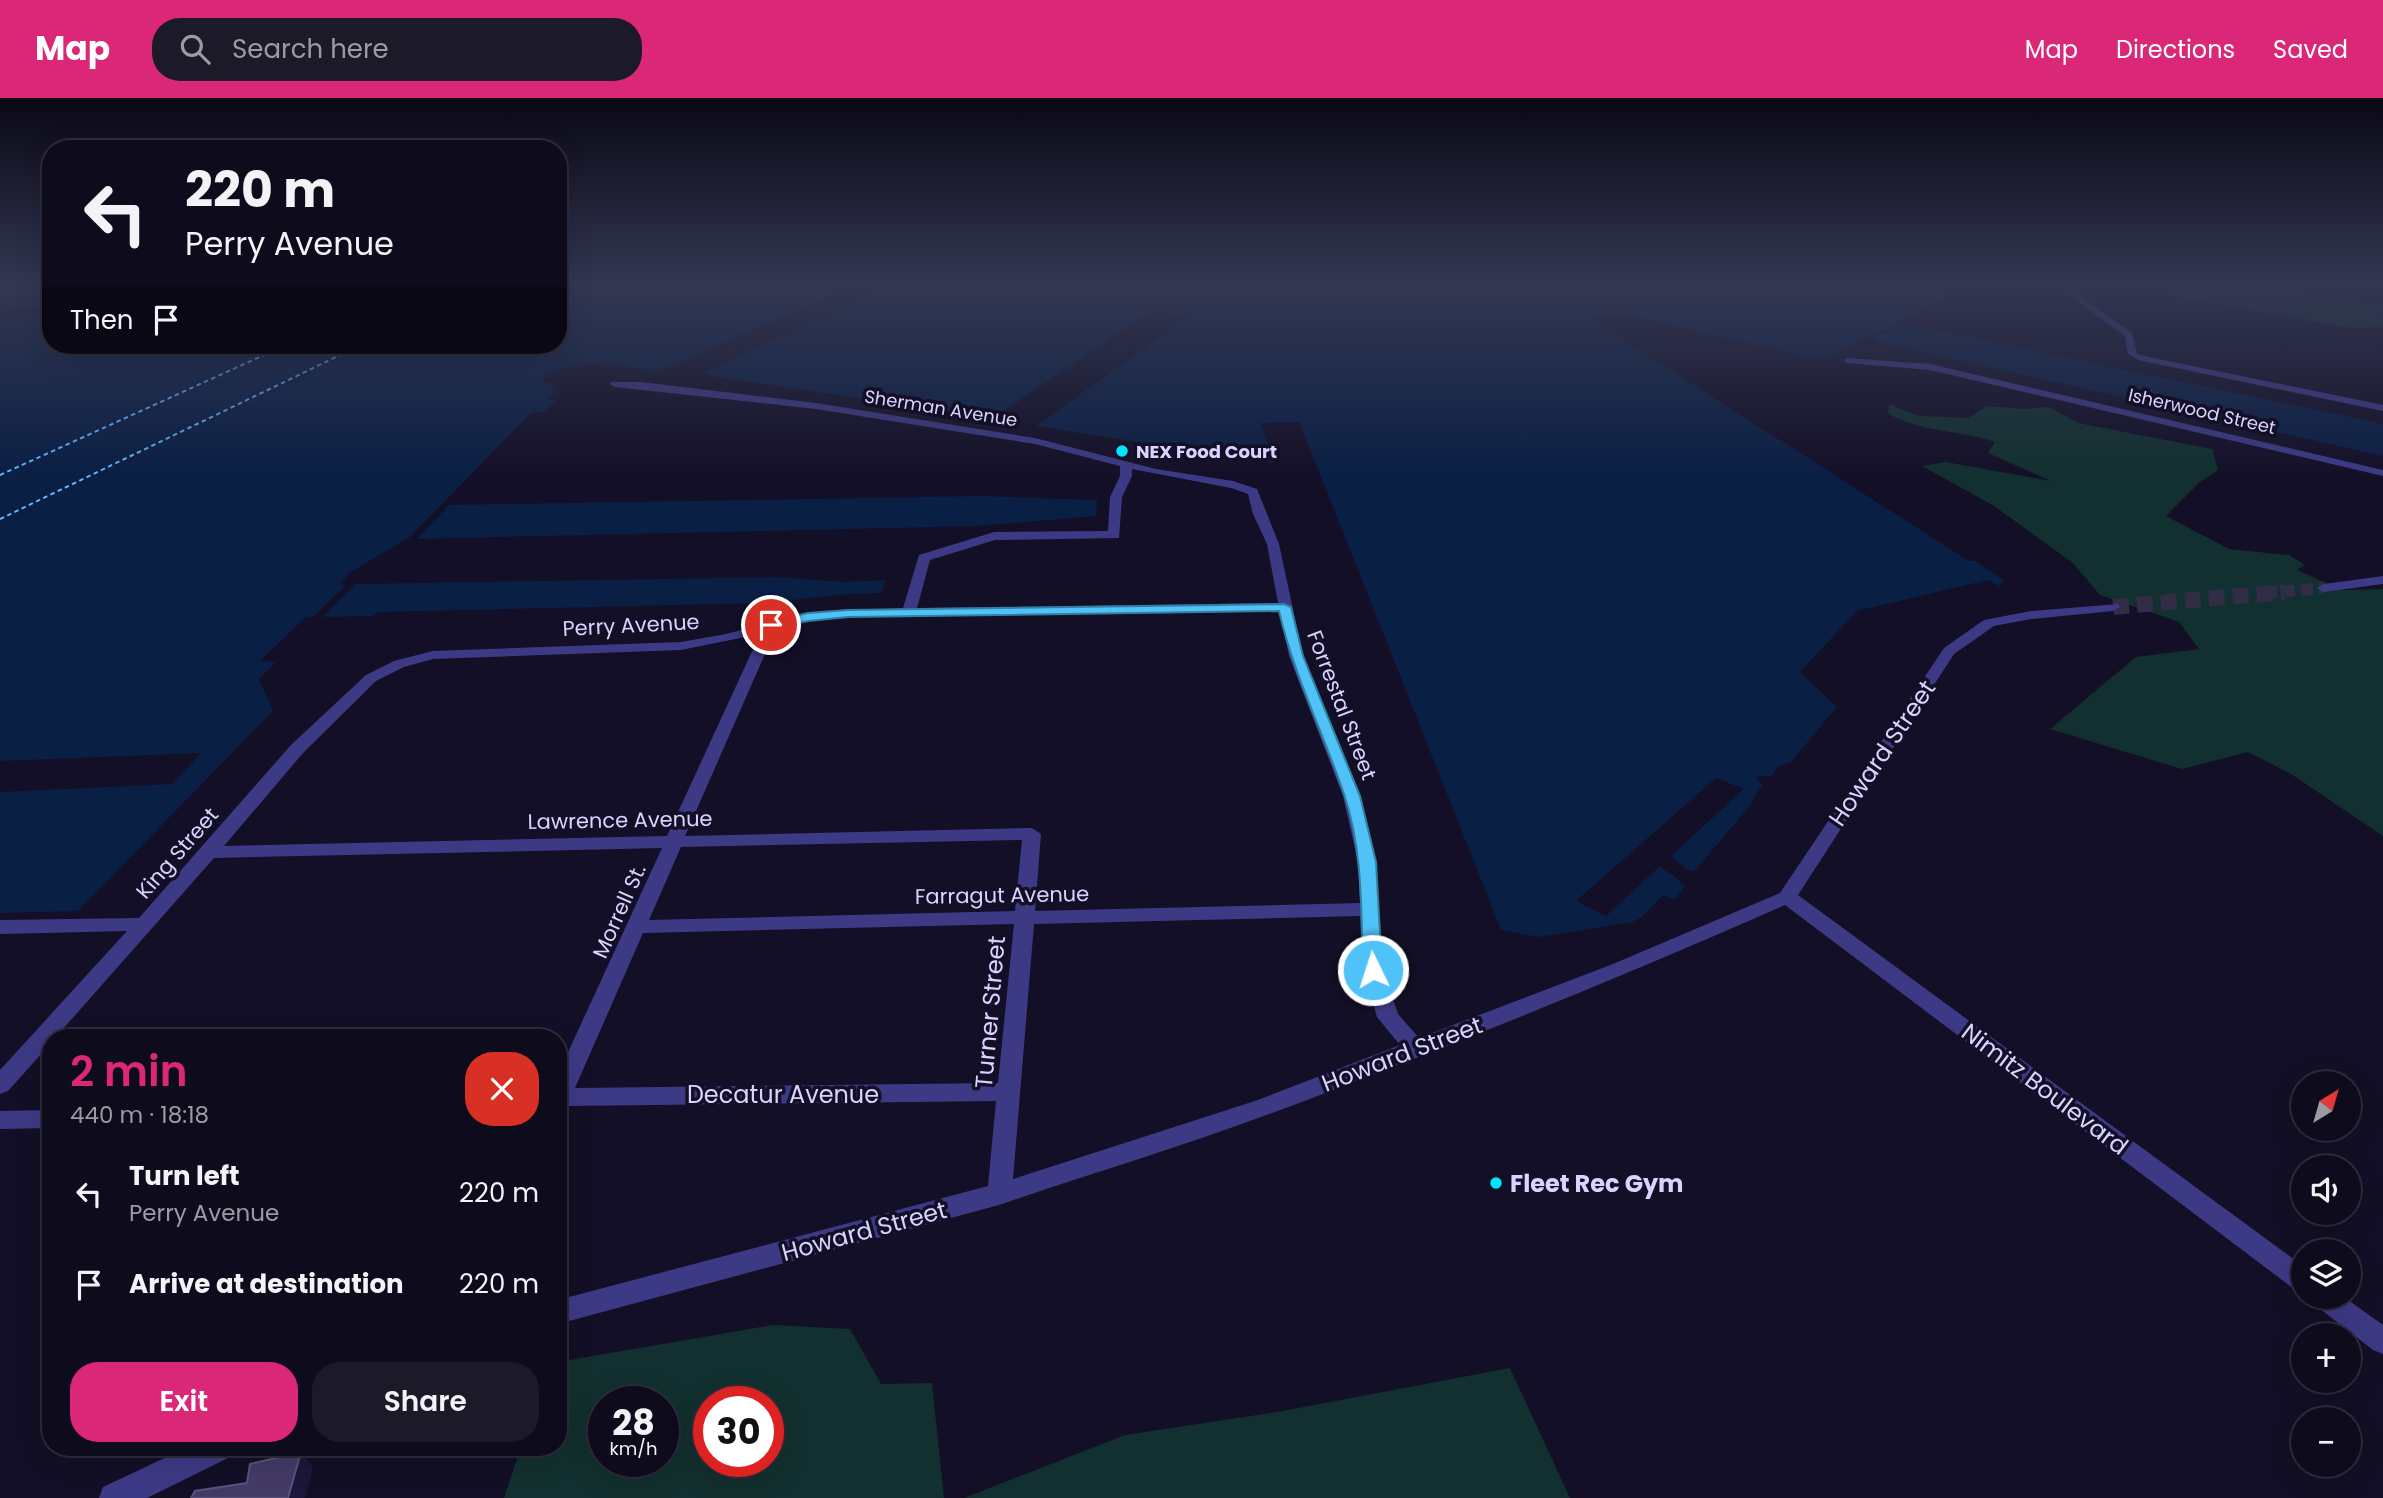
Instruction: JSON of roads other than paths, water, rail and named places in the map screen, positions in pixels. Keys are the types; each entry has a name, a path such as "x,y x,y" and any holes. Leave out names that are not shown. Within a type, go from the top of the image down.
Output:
{"street":[{"path":"2132,348 2133,354 2141,358 2383,408"},
{"name":"Isherwood Street","path":"1848,361 1930,367 2383,473"},
{"name":"Sherman Avenue","path":"615,384 816,406 996,434 1233,485 1255,495"},
{"path":"909,612 924,558 994,536 1114,535 1116,497 1126,477 1126,464"},
{"name":"Forrestal Street","path":"1255,495 1259,514 1273,544 1296,656 1352,796 1367,862 1373,970 1388,1017 1415,1049"},
{"path":"2324,588 2383,580"},
{"name":"Perry Avenue","path":"399,664 433,654 681,646 822,616 909,612 1284,607"},
{"name":"Howard Street","path":"567,1310 999,1195 1266,1106 1620,969 1787,897 1949,651 1989,623 2031,615 2113,607"},
{"name":"Morrell St.","path":"567,1080 771,625"},
{"name":"King Street","path":"50,1029 209,852 297,749 370,678 399,664"},
{"name":"Lawrence Avenue","path":"209,852 1032,834"},
{"name":"Turner Street","path":"999,1195 1032,834"},
{"name":"Nimitz Boulevard","path":"1787,897 2291,1272"},
{"name":"Farragut Avenue","path":"637,927 1369,909"},
{"path":"0,927 144,924"},
{"name":"King Street","path":"0,1085 42,1038"},
{"name":"Decatur Avenue","path":"567,1097 1009,1092"},
{"path":"0,1120 42,1119"},
{"path":"2340,1309 2383,1340"},
{"path":"114,1498 201,1456"}],"water":[{"path":"0,348 42,348 42,354 567,354 567,348 711,348 658,372 616,365 588,364 545,375 542,381 556,385 552,389 558,389 547,399 556,400 544,412 531,413 410,537 349,573 340,584 346,585 313,617 306,617 260,661 276,662 259,679 273,711 78,911 0,913 0,792 172,784 201,753 0,761"},
{"path":"756,348 1097,348 992,419 701,374"},
{"path":"1144,348 1636,348 1969,561 1975,561 2004,580 2000,586 1988,580 1857,611 1800,672 1837,707 1791,762 1778,766 1771,776 1758,776 1757,780 1763,786 1754,796 1753,802 1694,872 1685,868 1673,875 1685,886 1675,900 1663,895 1642,917 1632,922 1539,937 1501,930 1488,903 1299,422 1261,423 1274,463 1036,426"},
{"path":"1770,348 1846,348 1827,358 1815,359"},
{"path":"1906,348 2023,348 2383,424 2383,456"},
{"path":"982,496 1097,500 1096,516 976,526 416,539 449,505"},
{"path":"778,577 843,582 886,580 881,593 765,603 378,612 373,616 323,617 356,584"}],"tunnel":[{"path":"2265,593 2324,588"},
{"path":"2113,607 2284,592"}],"place":[{"name":"NEX Food Court","path":"1122,451"},
{"name":"Fleet Rec Gym","path":"1496,1183"}]}
